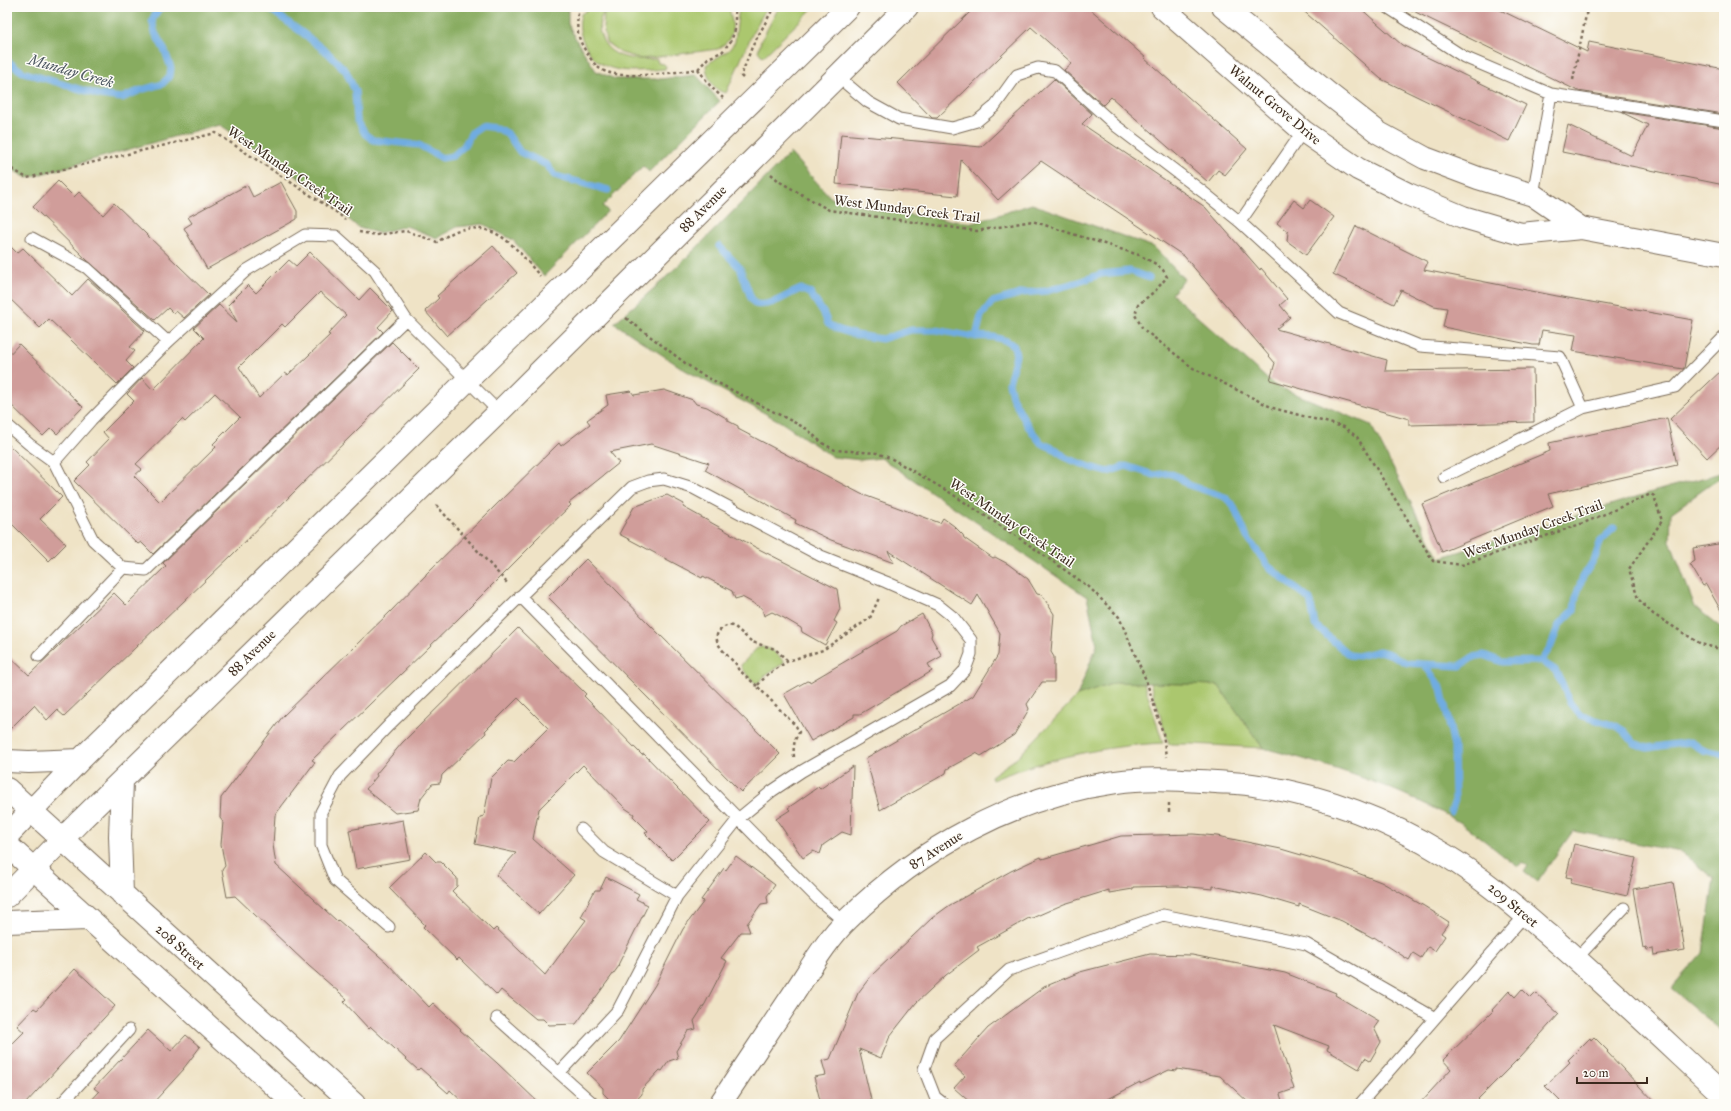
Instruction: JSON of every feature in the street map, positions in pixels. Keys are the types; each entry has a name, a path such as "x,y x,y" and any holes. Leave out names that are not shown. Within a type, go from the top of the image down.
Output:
{"main road":[{"path":"7,836 80,760 848,7"},
{"name":"88 Avenue","path":"7,896 62,839 499,412 907,7"},
{"name":"Walnut Grove Drive","path":"1162,7 1303,131 1358,169 1408,194 1462,217 1521,234 1581,228 1724,254"},
{"name":"Walnut Grove Drive","path":"1223,7 1329,94 1380,133 1425,158 1478,178 1532,195 1581,228"},
{"path":"7,761 29,762 80,760"},
{"name":"87 Avenue","path":"720,1104 813,965 845,922 891,879 945,842 981,823 1049,796 1084,787 1119,781 1172,779 1259,786"},
{"path":"122,781 120,836 122,894"},
{"name":"209 Street","path":"1259,786 1332,802 1409,834 1446,856 1482,880 1525,914 1576,959 1724,1096"},
{"name":"208 Street","path":"7,789 354,1104"},
{"path":"7,845 87,919 295,1104"},
{"path":"7,922 87,919"}],"lane":[{"path":"1387,7 1464,57 1551,94 1724,121"},
{"path":"837,76 868,102 899,119 952,128 977,121 994,107 1017,75 1038,68 1055,71 1116,126 1240,222 1339,313 1420,346 1560,357 1583,408"},
{"path":"1532,195 1551,94"},
{"path":"1240,222 1303,131"},
{"path":"54,462 91,420 168,342 247,270 305,235 336,236 375,271 406,319 499,412"},
{"path":"32,238 87,268 168,342"},
{"path":"7,425 29,444 54,462 93,540 123,568 146,570 406,319"},
{"path":"1444,477 1583,408 1675,387 1724,337"},
{"path":"389,927 336,880 321,845 321,812 340,776 520,596 632,487 648,481 664,479 693,488 821,556 938,605 953,617 971,640 971,654 965,670 950,686 802,771 772,791 738,819 677,896 618,1010 559,1073"},
{"path":"39,656 123,568"},
{"path":"520,596 738,819 820,901 845,922"},
{"path":"581,829 604,852 677,896"},
{"path":"1576,959 1624,908"},
{"path":"1360,1104 1525,914"},
{"path":"944,1104 935,1097 924,1069 935,1038 1009,970 1163,915 1306,944 1435,1018"},
{"path":"497,1018 594,1104"},
{"path":"61,1104 129,1030"}],"path":[{"path":"579,7 576,24 580,43 599,68 616,74 663,74 698,69 708,58 722,52 731,41 735,30 735,7"},
{"path":"757,96 741,76 752,47 774,7"},
{"path":"1569,98 1587,10 1579,7"},
{"path":"698,69 711,87 741,111"},
{"name":"West Munday Creek Trail","path":"7,166 27,178 216,133 348,222"},
{"name":"West Munday Creek Trail","path":"767,169 780,182 829,210 977,231 1032,221 1139,255 1156,264 1167,276 1156,290 1138,305 1135,315 1143,329 1193,368 1273,408 1344,427 1357,437 1433,561 1462,565 1586,522 1651,494 1654,496 1662,519 1656,531 1628,569 1638,599 1653,614 1701,644 1724,650"},
{"name":"West Munday Creek Trail","path":"355,229 359,232 376,235 406,231 437,242 458,230 483,228 511,242 542,279"},
{"name":"West Munday Creek Trail","path":"623,316 697,372 807,430 822,443 835,450 877,453 892,458 974,509 1089,587 1119,617 1146,680 1163,733 1166,748"},
{"path":"420,488 520,596"},
{"path":"757,686 767,675 788,661 823,650 870,618 886,582"},
{"path":"788,661 775,650 752,642 735,627 730,625 724,627 719,632 717,640 719,647 737,665 738,669 757,686 799,732 795,738 793,748 795,759 802,771"}],"green space":[{"path":"7,7 568,7 568,24 596,71 615,79 660,79 696,75 720,101 649,172 643,166 603,206 608,211 544,276 513,240 483,224 457,227 437,238 406,226 379,233 359,228 346,217 331,200 219,124 27,178 7,167"},
{"path":"592,7 729,7 732,20 732,31 728,40 718,49 641,59 657,59 658,63 666,66 665,69 643,71 621,70 610,68 593,57 586,47 581,35 581,14","holes":["604,12 603,28 607,43 621,53 641,59 617,54 610,50 605,44 599,27"]},
{"path":"739,7 767,7 754,30 726,93 721,92 714,87 709,79 706,65 729,50 735,42"},
{"path":"779,7 814,7 763,57 758,51 761,41"},
{"path":"790,153 832,199 882,211 973,223 1032,204 1154,247 1184,279 1172,294 1274,385 1371,425 1439,558 1652,492 1724,472 1724,475 1671,513 1670,541 1695,607 1724,630 1724,1033 1671,988 1703,952 1714,879 1681,852 1573,831 1537,882 1524,872 1528,866 1522,862 1518,867 1462,824 1415,799 1339,770 1263,748 1218,685 1117,682 1077,696 1097,645 1087,597 881,458 861,460 833,457 781,422 685,370 614,323 682,262"},
{"path":"759,646 772,650 784,661 784,663 767,674 758,683 755,683 742,669 741,665"},
{"path":"1117,682 1144,683 1163,743 1119,747 1076,754 1034,765 992,780 991,776 1017,758 1077,696"},
{"path":"1150,683 1218,685 1263,748 1169,744"}],"building":[{"path":"975,7 1088,7 1247,149 1225,175 1218,170 1208,182 1111,97 1103,105 1064,70 1072,63 1031,27 937,118 932,118 898,83"},
{"path":"1299,7 1359,7 1402,45 1526,105 1509,141 1381,79"},
{"path":"1405,7 1494,7 1587,52 1589,42 1724,69 1724,114 1578,91"},
{"path":"1054,79 1092,114 1082,124 1205,207 1260,270 1261,268 1287,299 1280,305 1290,317 1276,329 1387,360 1385,371 1533,369 1534,422 1409,425 1409,419 1270,380 1275,363 1184,256 1041,161 998,200 961,160 957,196 836,184 841,134 981,147"},
{"path":"1621,112 1724,128 1724,185 1562,152 1568,125 1632,156 1648,125"},
{"path":"58,181 74,197 79,192 103,215 114,203 209,295 184,318 176,311 174,314 168,308 155,320 87,260 33,207"},
{"path":"281,182 297,211 297,219 207,269 184,228 192,223 188,217 247,185 253,197"},
{"path":"1294,200 1304,208 1310,200 1334,217 1306,255 1287,241 1288,232 1277,223"},
{"path":"1356,226 1428,262 1424,270 1557,296 1693,320 1684,368 1573,351 1576,335 1542,330 1539,345 1533,345 1443,327 1447,308 1434,306 1401,290 1394,304 1333,274"},
{"path":"7,243 17,253 23,248 72,296 88,279 145,331 130,347 135,351 126,361 133,368 117,384 49,319 40,328 7,296"},
{"path":"493,246 517,273 447,336 425,311 439,298 437,296"},
{"path":"310,252 359,300 370,288 393,311 378,327 383,332 153,554 141,542 138,544 74,481 90,465 87,462 109,439 103,432 134,401 127,394 142,378 153,390 204,338 194,328 219,305 237,322 228,305 248,285 256,293 289,260 296,266","holes":["320,292 346,315 328,334 330,335 288,375 285,373 259,398 239,367 282,324 285,327","215,393 240,417 213,444 216,447 160,502 134,476 142,469 136,464 182,419 185,422"]},
{"path":"392,342 419,369 232,555 64,716 57,710 47,720 34,705 7,732 7,654 29,675 114,593 126,605 166,566 163,563"},
{"path":"19,344 83,407 57,434 51,428 43,436 7,401 7,357"},
{"path":"1724,368 1724,442 1707,458 1670,419"},
{"path":"664,390 693,400 696,404 707,407 738,426 738,429 861,494 940,523 943,518 954,526 964,538 993,558 995,557 1008,564 1028,579 1037,594 1042,595 1054,614 1051,652 1054,657 1054,682 1042,682 1027,704 1029,709 1014,735 981,756 976,753 947,769 946,773 880,810 866,758 973,696 998,655 1000,633 978,595 972,605 888,551 894,563 831,540 795,523 796,520 705,470 709,463 651,444 610,452 619,463 569,503 571,505 458,619 312,760 315,762 275,815 273,845 276,865 337,921 338,920 386,962 429,1007 433,1003 540,1104 465,1104 450,1090 448,1093 420,1068 418,1070 371,1027 369,1029 344,1002 347,999 309,966 235,896 227,897 222,870 225,866 221,844 223,822 220,818 221,798 283,716 390,612 426,574 559,443 561,446 590,424 587,420 608,405 606,395 631,391 634,395"},
{"path":"1667,418 1677,465 1548,494 1553,506 1442,552 1422,504 1550,451 1549,443"},
{"path":"7,443 62,497 40,519 66,544 49,561 7,519"},
{"path":"667,495 684,504 683,507 755,547 837,589 840,609 834,621 837,623 825,645 802,632 801,628 784,618 772,612 764,616 762,608 742,597 735,599 732,591 703,576 702,578 619,534 634,507"},
{"path":"1724,543 1724,616 1706,584 1703,586 1690,564 1695,561 1693,548"},
{"path":"586,559 780,754 741,792 548,597"},
{"path":"922,614 932,633 931,637 942,656 928,664 932,671 860,714 854,714 854,717 811,741 784,694 807,681 810,682 897,631 901,626"},
{"path":"518,628 586,694 584,696 642,755 644,754 710,822 672,860 645,833 648,831 633,816 634,814 625,808 583,765 539,809 533,839 574,875 539,914 496,875 516,853 475,844 480,817 484,816 491,778 508,761 514,762 548,728 518,698 485,731 486,733 442,775 440,783 432,784 421,798 418,810 395,813 366,789 377,776 376,774 402,743"},
{"path":"853,766 851,835 842,832 823,845 820,854 813,851 803,858 776,819 790,810 788,808 818,787 820,789"},
{"path":"403,820 410,859 356,869 349,830"},
{"path":"1193,834 1217,836 1281,849 1342,867 1381,882 1449,922 1441,933 1445,936 1435,951 1428,947 1421,958 1413,953 1409,960 1374,937 1373,938 1342,921 1299,904 1299,907 1262,896 1213,886 1213,889 1179,886 1133,887 1133,889 1109,893 1109,890 1064,904 1030,919 1029,918 977,947 979,950 946,975 916,1003 890,1036 881,1058 859,1049 872,1104 821,1104 814,1077 826,1075 822,1061 830,1059 858,993 871,976 932,918 950,905 1011,871 1041,857 1042,859 1121,836"},
{"path":"1574,844 1636,858 1627,896 1570,883 1572,878 1566,877"},
{"path":"426,852 436,862 441,862 457,878 457,886 452,891 493,931 496,928 545,975 586,920 581,917 595,890 600,890 606,877 639,894 636,899 648,905 618,965 619,966 576,1024 549,1025 543,1019 536,1019 501,990 497,995 459,958 457,960 423,927 425,925 389,888"},
{"path":"736,856 775,885 767,896 768,903 761,904 747,924 750,932 741,932 721,958 727,961 705,1004 694,1021 696,1029 688,1031 676,1051 678,1058 669,1061 662,1071 660,1070 642,1089 642,1094 633,1104 614,1104 603,1093 603,1088 587,1073 619,1041 655,985 683,929 704,901 701,900 724,868 726,870"},
{"path":"1673,882 1685,950 1654,955 1653,949 1647,950 1646,947 1643,948 1633,889"},
{"path":"1150,954 1192,955 1285,973 1336,993 1335,995 1379,1021 1374,1028 1381,1042 1370,1061 1365,1058 1359,1069 1327,1050 1329,1046 1274,1025 1294,1089 1280,1094 1283,1104 1250,1104 1220,1076 1177,1069 1177,1071 1169,1070 1140,1084 1140,1082 1099,1104 972,1104 954,1088 965,1076 954,1066 988,1028 1044,987 1080,972"},
{"path":"75,969 115,1006 25,1104 7,1104 7,1049 24,1032 17,1026 34,1008 37,1010"},
{"path":"1522,989 1531,998 1536,993 1559,1014 1521,1056 1473,1104 1419,1104 1451,1069 1443,1060 1493,1011 1492,1010 1509,991 1515,997"},
{"path":"148,1030 171,1051 186,1035 200,1047 184,1069 152,1104 88,1104 99,1092 94,1088"},
{"path":"1594,1037 1656,1104 1563,1104 1545,1086 1570,1062 1568,1060 1590,1038 1591,1040"}],"waterway":[{"name":"Munday Creek","path":"7,61 23,72 99,95 122,98 141,90 162,84 170,76 171,68 165,51 155,33 152,20 158,10 162,7"},
{"name":"Munday Creek","path":"267,7 329,54 346,71 355,91 357,120 365,134 373,140 419,145 442,158 453,156 464,146 472,132 481,126 496,128 507,133 520,152 547,165 554,175 608,190"},
{"name":"Munday Creek","path":"719,246 740,268 751,298 755,304 768,304 801,289 811,294 824,314 828,324 837,329 856,335 882,339 911,330 936,330 969,336 994,337 1007,341 1014,346 1016,355 1009,383 1012,397 1028,426 1041,443 1057,450 1066,458 1093,468 1108,472 1126,466 1154,475 1169,473 1179,477 1189,485 1225,497 1233,505 1247,537 1268,566 1310,600 1315,625 1349,655 1358,656 1379,651 1390,654 1407,663 1460,666 1473,657 1484,655 1502,662 1541,661 1555,670 1570,703 1580,715 1616,726 1624,731 1634,743 1647,748 1690,742 1703,750 1724,754"},
{"path":"976,337 981,316 992,302 1023,293 1046,291 1101,274 1130,271 1149,278"},
{"path":"1541,661 1551,646 1559,625 1574,610 1576,596 1583,577 1595,558 1601,540 1614,528"},
{"path":"1425,665 1441,688 1454,746 1455,800 1451,812"}]}
